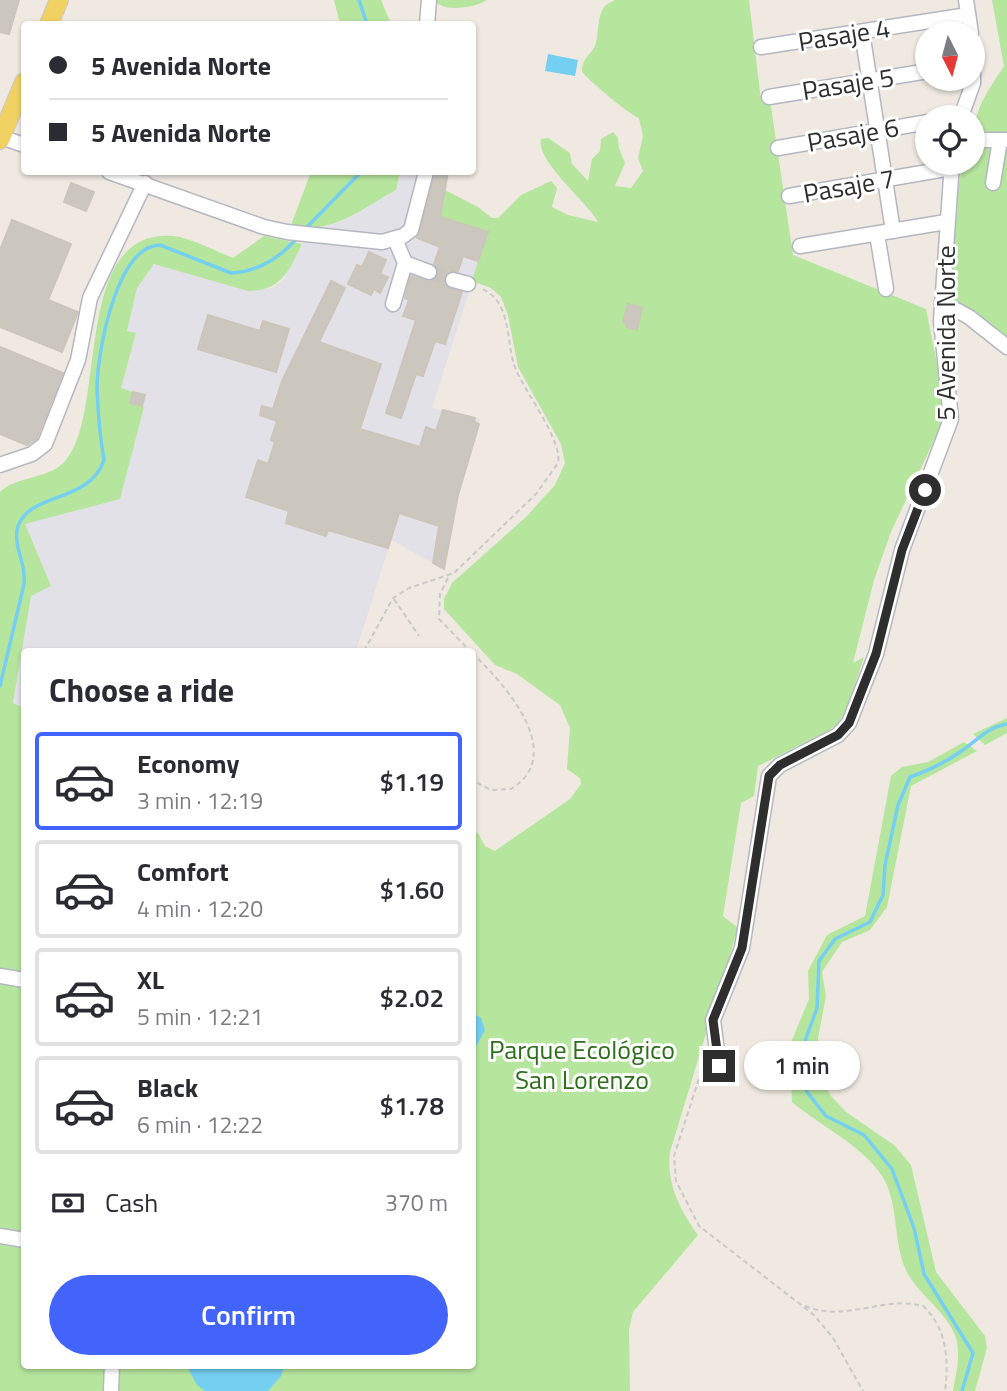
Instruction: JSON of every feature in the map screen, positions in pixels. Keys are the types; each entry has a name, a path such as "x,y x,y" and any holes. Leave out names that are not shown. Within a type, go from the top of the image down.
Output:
{"main road":[{"path":"50,21 59,0"},
{"path":"0,139 21,89"}],"street":[{"path":"426,21 429,0"},
{"path":"966,0 969,21"},
{"name":"Pasaje 4","path":"761,47 968,15"},
{"path":"862,32 893,231"},
{"name":"Pasaje 5","path":"769,97 915,73"},
{"name":"Pasaje 6","path":"778,148 915,124"},
{"path":"0,139 21,144"},
{"path":"985,140 1003,140 993,183"},
{"name":"Pasaje 7","path":"789,196 915,173"},
{"path":"119,175 287,233 382,242 395,239 411,230 425,175"},
{"name":"5 Avenida Norte","path":"719,1066 713,1020 742,948 769,776 780,765 838,735 849,723 876,654 902,550 951,418 942,339 950,175"},
{"path":"0,465 39,450 54,425 78,360 90,298 145,183"},
{"path":"800,246 946,222"},
{"path":"877,234 886,289"},
{"path":"393,304 405,263 395,239"},
{"path":"405,263 429,272"},
{"path":"942,302 969,317 1007,347"},
{"path":"0,976 21,980"},
{"path":"0,1236 21,1240"},
{"path":"111,1391 112,1369"}],"path":[{"path":"460,282 486,290 497,301 506,322 515,369 526,394 556,442 559,458 536,494 448,577 440,594 439,619 467,648"},
{"path":"366,648 394,598 409,588 448,577"},
{"path":"394,598 419,636"},
{"path":"476,657 516,699 534,750 531,771 511,789 491,790 476,782"},
{"path":"706,1057 674,1156 676,1181 699,1226 801,1304 833,1338 863,1391"},
{"path":"801,1304 832,1314 907,1304 923,1306 937,1321 942,1334 946,1353 945,1391"}],"shaded area":[{"path":"399,175 447,175 440,217 488,232 432,408 480,419 458,495 444,569 391,540 357,648 22,648 31,595 50,586 25,524 144,407 130,403 121,388 136,334 127,331 137,288 154,263 248,291 272,288 283,280 302,244 324,228 396,191"},
{"path":"21,656 21,707 13,704"}],"green space":[{"path":"334,0 381,0 390,21 339,21"},
{"path":"434,0 487,0 451,8"},
{"name":"Parque Ecológico San Lorenzo","path":"615,0 749,0 761,100 770,100 793,255 926,309 946,408 944,419 891,532 874,580 853,663 864,657 846,711 828,731 758,766 754,796 741,803 723,916 738,928 670,1152 672,1185 685,1216 698,1235 633,1312 629,1330 630,1391 0,1391 0,492 15,483 51,471 66,460 78,436 86,403 105,290 119,261 141,241 173,236 196,242 233,258 264,236 302,244 282,278 259,290 248,291 154,264 137,288 127,331 136,333 121,388 133,392 130,403 144,407 120,499 25,524 51,586 31,596 13,703 21,707 21,1369 476,1369 476,833 485,846 495,851 570,799 581,784 580,778 567,769 570,728 560,705 517,674 495,665 444,609 444,599 452,583 526,517 555,485 565,463 561,444 518,367 508,315 501,297 491,288 472,281 487,232 440,217 445,190 478,207 492,218 498,218 521,195 551,181 557,188 552,207 568,215 598,222 546,158 541,148 541,139 548,138 570,153 572,164 588,181 592,159 600,151 601,139 613,132 618,138 625,163 615,186 631,188 643,171 638,158 643,136 639,118 608,96 582,71 583,63 596,43 599,18 606,5"},
{"path":"992,0 1007,0 1007,339 958,305 951,295 957,194 961,175 985,175 985,105 981,105 1004,66"},
{"path":"310,175 399,175 396,190 345,219 319,227 291,225"},
{"path":"1007,718 1007,733 985,745 973,734"},
{"path":"964,742 977,751 911,786 887,907 870,930 842,942 822,972 826,996 818,1038 820,1077 831,1096 846,1112 894,1145 911,1165 936,1272 985,1336 987,1348 975,1391 953,1391 958,1358 956,1338 947,1321 920,1290 903,1263 888,1187 874,1165 852,1145 792,1102 790,1045 809,999 808,971 827,935 865,916 891,776 902,767 928,762"}],"water":[{"path":"548,54 578,60 575,76 545,71"},
{"path":"476,1015 481,1018 485,1030 476,1046"},
{"path":"188,1369 284,1369 268,1391 205,1391 197,1385"}],"building":[{"path":"0,0 19,0 9,34 0,32"},
{"path":"434,175 447,175 440,217 488,232 478,261 463,256 458,271 450,271 444,277 447,287 462,292 445,344 435,341 423,376 416,374 401,418 386,413 416,320 403,316 409,300 405,298 411,276 430,282 438,275 434,264 440,247 417,238"},
{"path":"71,183 94,192 86,211 64,202"},
{"path":"12,220 71,244 48,300 78,312 62,352 0,327 0,250"},
{"path":"369,252 386,260 380,274 388,277 380,293 374,289 371,295 348,284 357,265 362,267"},
{"path":"331,281 345,288 319,342 381,364 360,429 420,447 426,427 436,431 443,410 475,418 474,422 479,424 458,495 444,569 433,563 439,526 399,513 388,548 328,530 326,536 286,523 289,511 246,497 258,460 268,464 275,442 271,440 277,421 260,415 262,406 273,409 282,381"},
{"path":"628,304 642,308 637,330 626,327 627,323 623,322"},
{"path":"208,315 260,331 263,321 289,329 276,372 198,349"},
{"path":"0,347 63,373 37,438 27,445 0,434"},
{"path":"133,392 145,395 142,406 130,403"}],"waterway":[{"path":"359,0 366,21"},
{"path":"304,230 358,175"},
{"path":"0,686 24,584 17,541 18,526 25,515 35,507 86,484 97,474 104,460 99,425 98,373 112,304 132,263 145,250 160,245 231,273 241,272 267,263 297,238"},
{"path":"962,1391 973,1353 924,1274 914,1228 892,1169 864,1135 826,1116 807,1092 797,1063 817,1008 819,961 835,939 870,922 883,895 885,865 898,805 910,777 942,763 988,732 1007,724"}],"tunnel":[{"path":"429,272 453,280"}],"route":[{"path":"719,1066 713,1020 736,968 746,932 769,776 780,765 838,735 849,723 876,654 902,550 925,490"}]}
